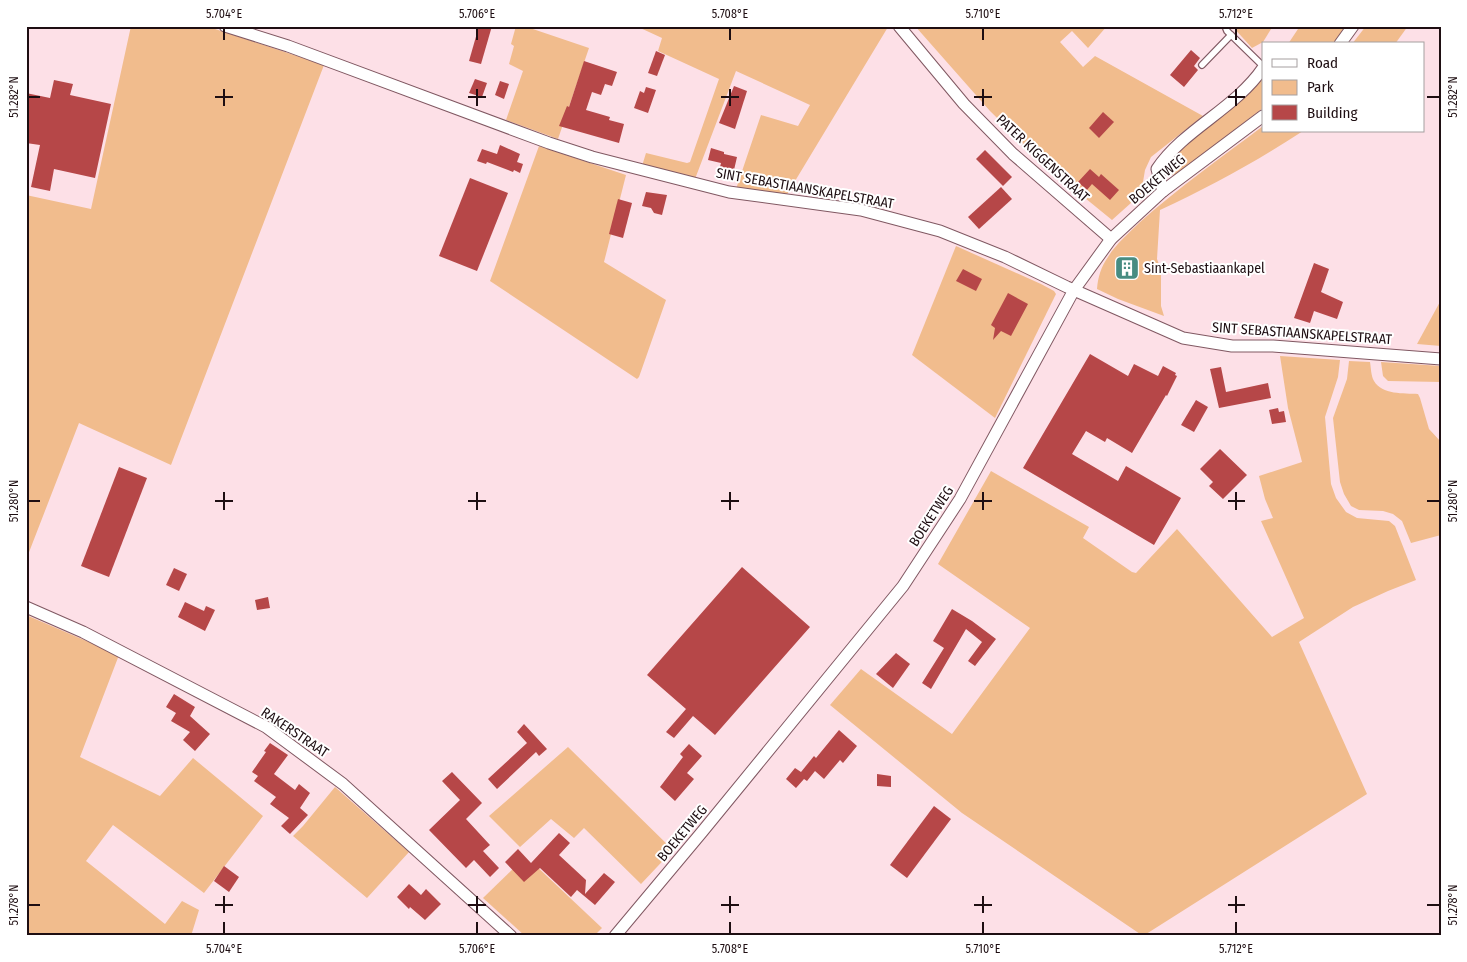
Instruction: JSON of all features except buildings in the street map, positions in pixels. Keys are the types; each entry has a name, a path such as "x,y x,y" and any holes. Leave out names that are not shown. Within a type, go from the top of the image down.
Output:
{"street":[{"name":"SINT SEBASTIAANSKAPELSTRAAT","path":"224,26 288,46 549,143 592,157 729,192 860,210 940,231 997,254 1183,338 1232,346 1273,346 1441,359"},
{"name":"PATER KIGGENSTRAAT","path":"899,26 964,104 1013,154 1112,239"},
{"path":"1341,42 1353,26"},
{"path":"1163,191 1156,169 1166,154 1246,88 1262,68"},
{"name":"BOEKETWEG","path":"615,936 903,586 960,499 1074,290 1112,239 1163,191 1262,117"},
{"name":"RAKERSTRAAT","path":"26,607 83,632 266,727 343,784 510,936"}],"lane":[{"path":"1225,26 1227,31 1262,66"},
{"path":"1202,65 1231,35"}],"green space":[{"path":"131,26 206,26 324,65 171,465 79,423 26,560 26,195 91,209"},
{"path":"516,26 524,26 589,48 558,139 506,120 523,71 509,64 514,46 511,44"},
{"path":"636,26 888,27 786,196 736,189 761,115 798,126 810,105 736,71 695,179 642,166 646,153 687,163 690,162 719,79 658,51 662,38"},
{"path":"915,26 1107,26 1088,48 1072,31 1060,42 1083,67 1095,56 1203,116 1151,157 1145,170 1141,194 1112,220 1047,167 990,111"},
{"path":"1232,26 1273,26 1263,42 1252,48"},
{"path":"1288,26 1348,26 1336,42 1289,42 1298,29"},
{"path":"1366,26 1408,26 1396,42 1354,42"},
{"path":"1262,78 1262,109 1177,174 1164,174 1162,172 1164,162"},
{"path":"1262,127 1262,132 1301,132 1233,173 1160,210 1157,259 1161,270 1161,306 1164,316 1097,289 1103,265 1115,248 1139,223 1200,173"},
{"path":"539,146 626,175 604,262 666,300 637,379 490,281"},
{"path":"956,246 1041,284 1056,294 995,418 912,355"},
{"path":"1441,300 1441,346 1417,344"},
{"path":"1280,356 1340,360 1338,377 1325,417 1331,484 1336,498 1346,512 1357,518 1389,521 1395,526 1416,580 1353,607 1299,642 1367,794 1143,936 962,813 830,705 861,669 952,734 1030,628 938,564 991,471 1089,527 1083,538 1132,572 1136,573 1177,529 1272,637 1304,618 1261,521 1273,518 1265,499 1259,476 1302,462 1288,408"},
{"path":"1349,361 1370,362 1373,379 1382,389 1418,394 1429,429 1441,442 1441,535 1411,543 1402,521 1393,514 1383,511 1359,510 1351,506 1344,494 1340,482 1333,418 1347,379"},
{"path":"1381,362 1441,366 1441,382 1388,381 1383,376"},
{"path":"26,615 119,655 80,757 160,796 193,758 263,816 204,893 113,825 86,861 165,924 182,901 199,910 191,936 26,936"},
{"path":"568,747 673,850 641,884 584,828 574,838 551,819 520,847 489,816"},
{"path":"335,787 409,852 367,898 293,836"},
{"path":"519,863 533,863 602,928 594,936 525,936 483,898"}],"place":[{"name":"Sint-Sebastiaankapel","path":"1127,268"}]}
